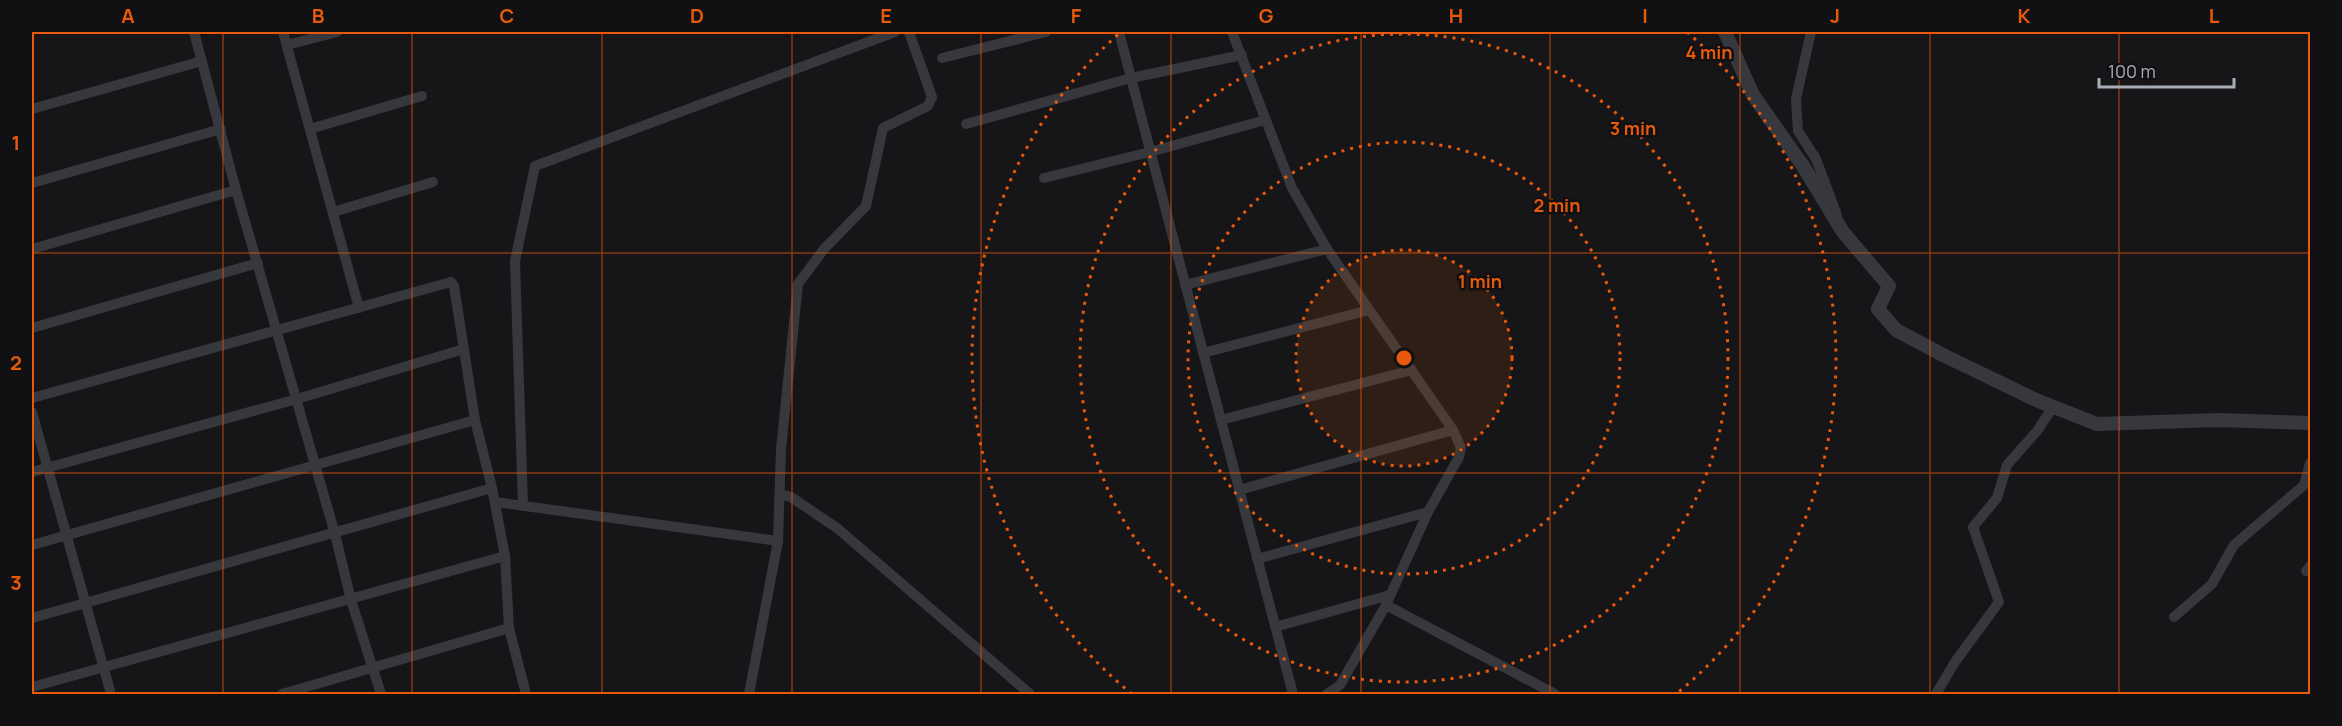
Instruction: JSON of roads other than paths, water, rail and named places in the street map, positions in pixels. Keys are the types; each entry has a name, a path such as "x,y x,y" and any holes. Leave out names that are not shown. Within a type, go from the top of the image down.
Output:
{"street":[{"path":"194,32 236,190 335,534 351,600 381,694"},
{"path":"283,32 359,308"},
{"path":"287,45 337,32"},
{"path":"523,507 514,261 535,166 895,32"},
{"path":"748,694 778,541 781,449 798,284 824,249 866,206 883,128 928,106 932,97 909,32"},
{"path":"942,58 1046,32"},
{"path":"1119,32 1293,694"},
{"path":"1232,32 1292,188 1327,249 1453,430 1461,448 1459,457 1428,512 1388,600 1340,685 1327,694"},
{"path":"1725,32 1753,95 1803,166 1843,232 1889,286 1878,309 1896,330 2053,407 2097,424 2217,420 2310,423"},
{"path":"1811,32 1796,99 1797,131 1816,159 1843,232"},
{"path":"966,124 1131,78 1242,55"},
{"path":"32,109 202,61"},
{"path":"310,129 422,96"},
{"path":"1044,178 1265,120"},
{"path":"32,183 221,129"},
{"path":"333,212 434,182"},
{"path":"32,249 236,190"},
{"path":"1185,285 1327,249"},
{"path":"32,328 258,263"},
{"path":"32,398 451,282 454,286 475,420 492,488 505,556 509,628 525,690"},
{"path":"1203,353 1370,310"},
{"path":"32,472 297,399 464,349"},
{"path":"1221,420 1412,370"},
{"path":"1936,694 1999,602 1973,527 1997,498 2007,465 2053,407"},
{"path":"32,412 111,694"},
{"path":"32,545 475,420"},
{"path":"1239,490 1453,430"},
{"path":"2174,617 2212,584 2234,545 2304,484 2310,463"},
{"path":"32,618 492,488"},
{"path":"780,494 791,497 837,528 1030,694"},
{"path":"495,502 778,541"},
{"path":"1257,559 1428,512"},
{"path":"32,687 505,556"},
{"path":"1275,627 1388,600 1555,694"},
{"path":"282,694 509,628"}]}
